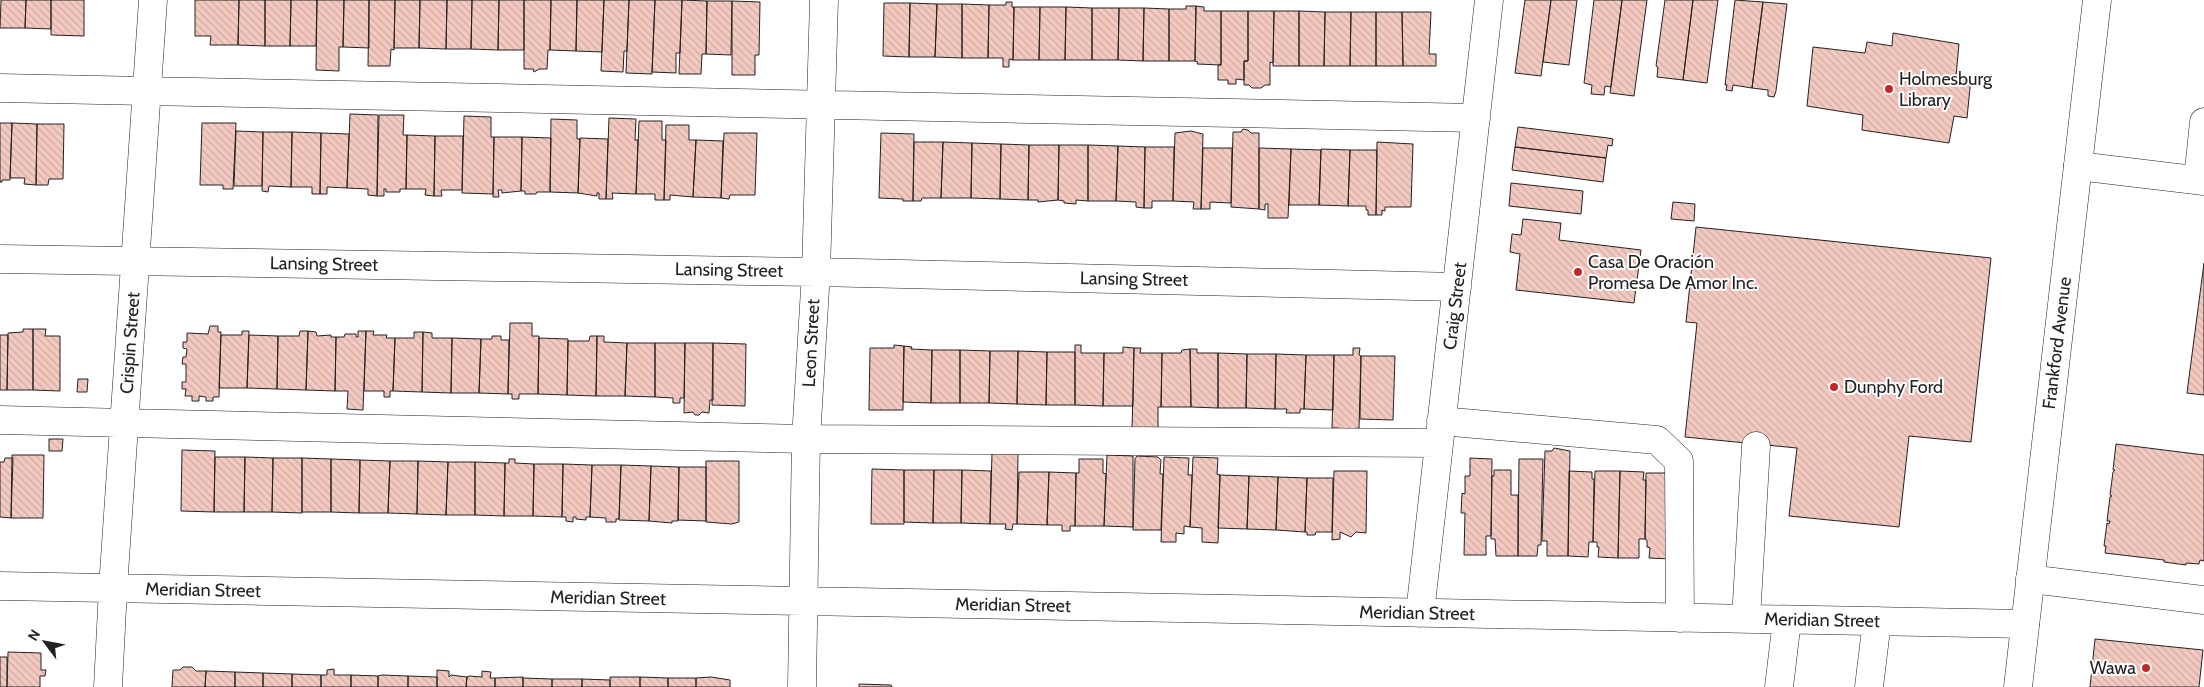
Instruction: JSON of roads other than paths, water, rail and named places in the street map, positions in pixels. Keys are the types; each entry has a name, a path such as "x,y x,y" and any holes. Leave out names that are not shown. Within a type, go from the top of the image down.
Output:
{"street":[{"name":"Crispin Street","path":"108,687 153,0"},
{"name":"Leon Street","path":"802,687 806,440 816,272 824,0"},
{"name":"Craig Street","path":"1420,613 1489,0"},
{"name":"Frankford Avenue","path":"2018,687 2097,0"},
{"path":"0,88 1476,118"},
{"path":"2078,166 2201,181 2204,122"},
{"name":"Lansing Street","path":"0,258 136,262 816,272 1457,286"},
{"path":"0,420 806,440 1440,432 1657,440 1679,461 1680,618"},
{"path":"1746,619 1756,446"},
{"path":"2030,579 2204,600"},
{"name":"Meridian Street","path":"0,586 2025,624"},
{"path":"1779,687 1787,620"},
{"path":"1868,687 1877,621"}],"place":[{"name":"Holmesburg Library","path":"1889,89"},
{"name":"Casa De Oración Promesa De Amor Inc.","path":"1578,272"},
{"name":"Dunphy Ford","path":"1834,387"},
{"name":"Wawa","path":"2146,668"}]}
